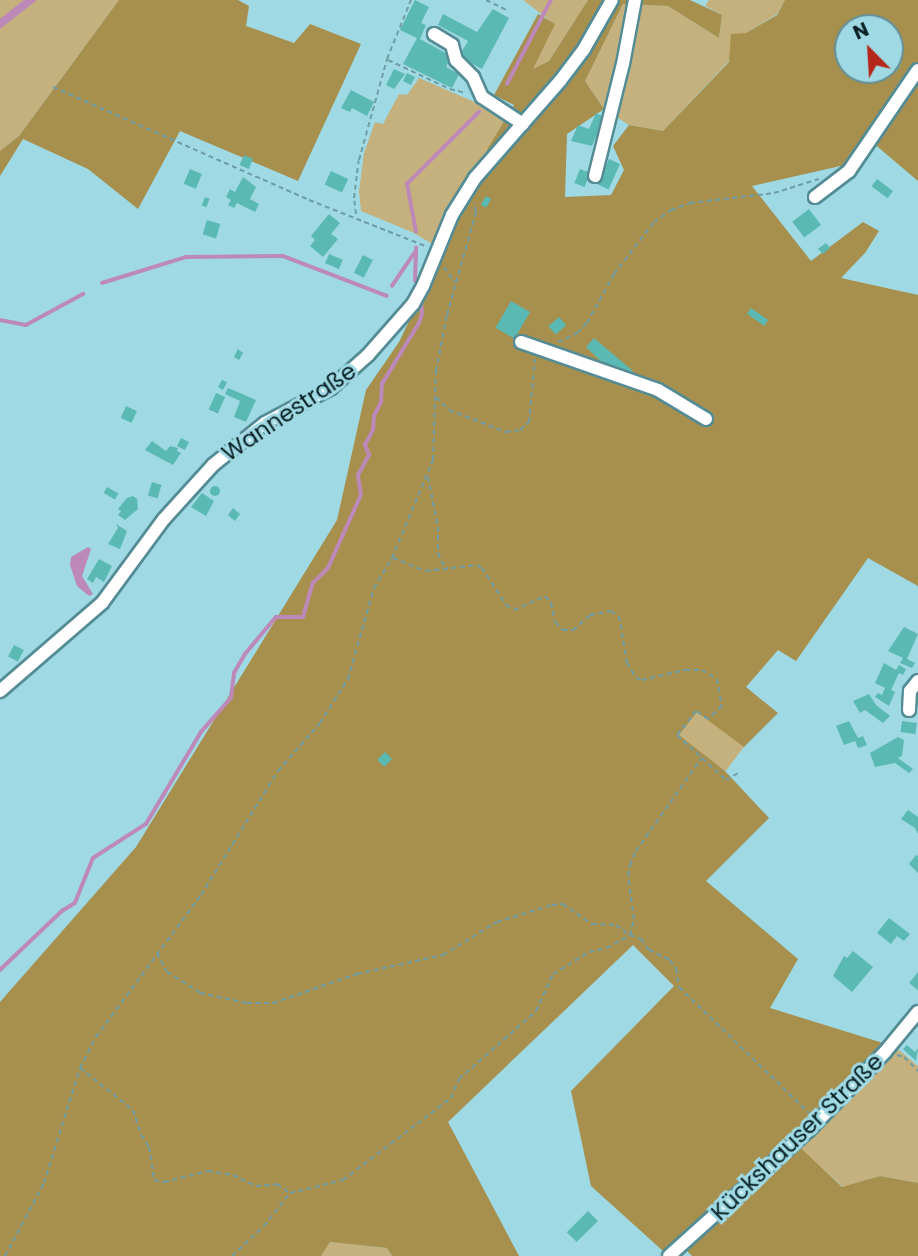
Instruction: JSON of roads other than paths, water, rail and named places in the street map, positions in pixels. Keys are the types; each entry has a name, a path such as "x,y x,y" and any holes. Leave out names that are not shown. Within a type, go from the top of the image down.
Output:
{"street":[{"name":"Wannestraße","path":"0,691 102,603 162,522 213,465 265,423 331,388 355,370 413,304 467,190 584,49 612,0"},
{"path":"595,176 623,64 635,0"},
{"path":"434,34 452,45 456,60 473,77 482,97 523,124"},
{"path":"815,197 849,170 918,70"},
{"path":"521,342 659,390 706,419"},
{"path":"909,710 910,691 918,681"},
{"name":"Kückshauser Straße","path":"669,1256 746,1190 817,1121 885,1052 918,1012"}],"waterway":[{"path":"507,84 551,0"},
{"path":"416,232 407,184 479,112"},
{"path":"415,281 416,248"},
{"path":"392,286 415,252"},
{"path":"102,283 186,257 283,256 387,296"},
{"path":"0,320 26,325 83,294"},
{"path":"0,970 62,911 75,903 93,858 146,824 201,732 231,698 234,673 245,654 276,617 303,617 313,583 328,568 361,495 358,475 369,455 365,445 373,430 374,416 381,402 382,384 419,323 422,314 421,299"}]}
